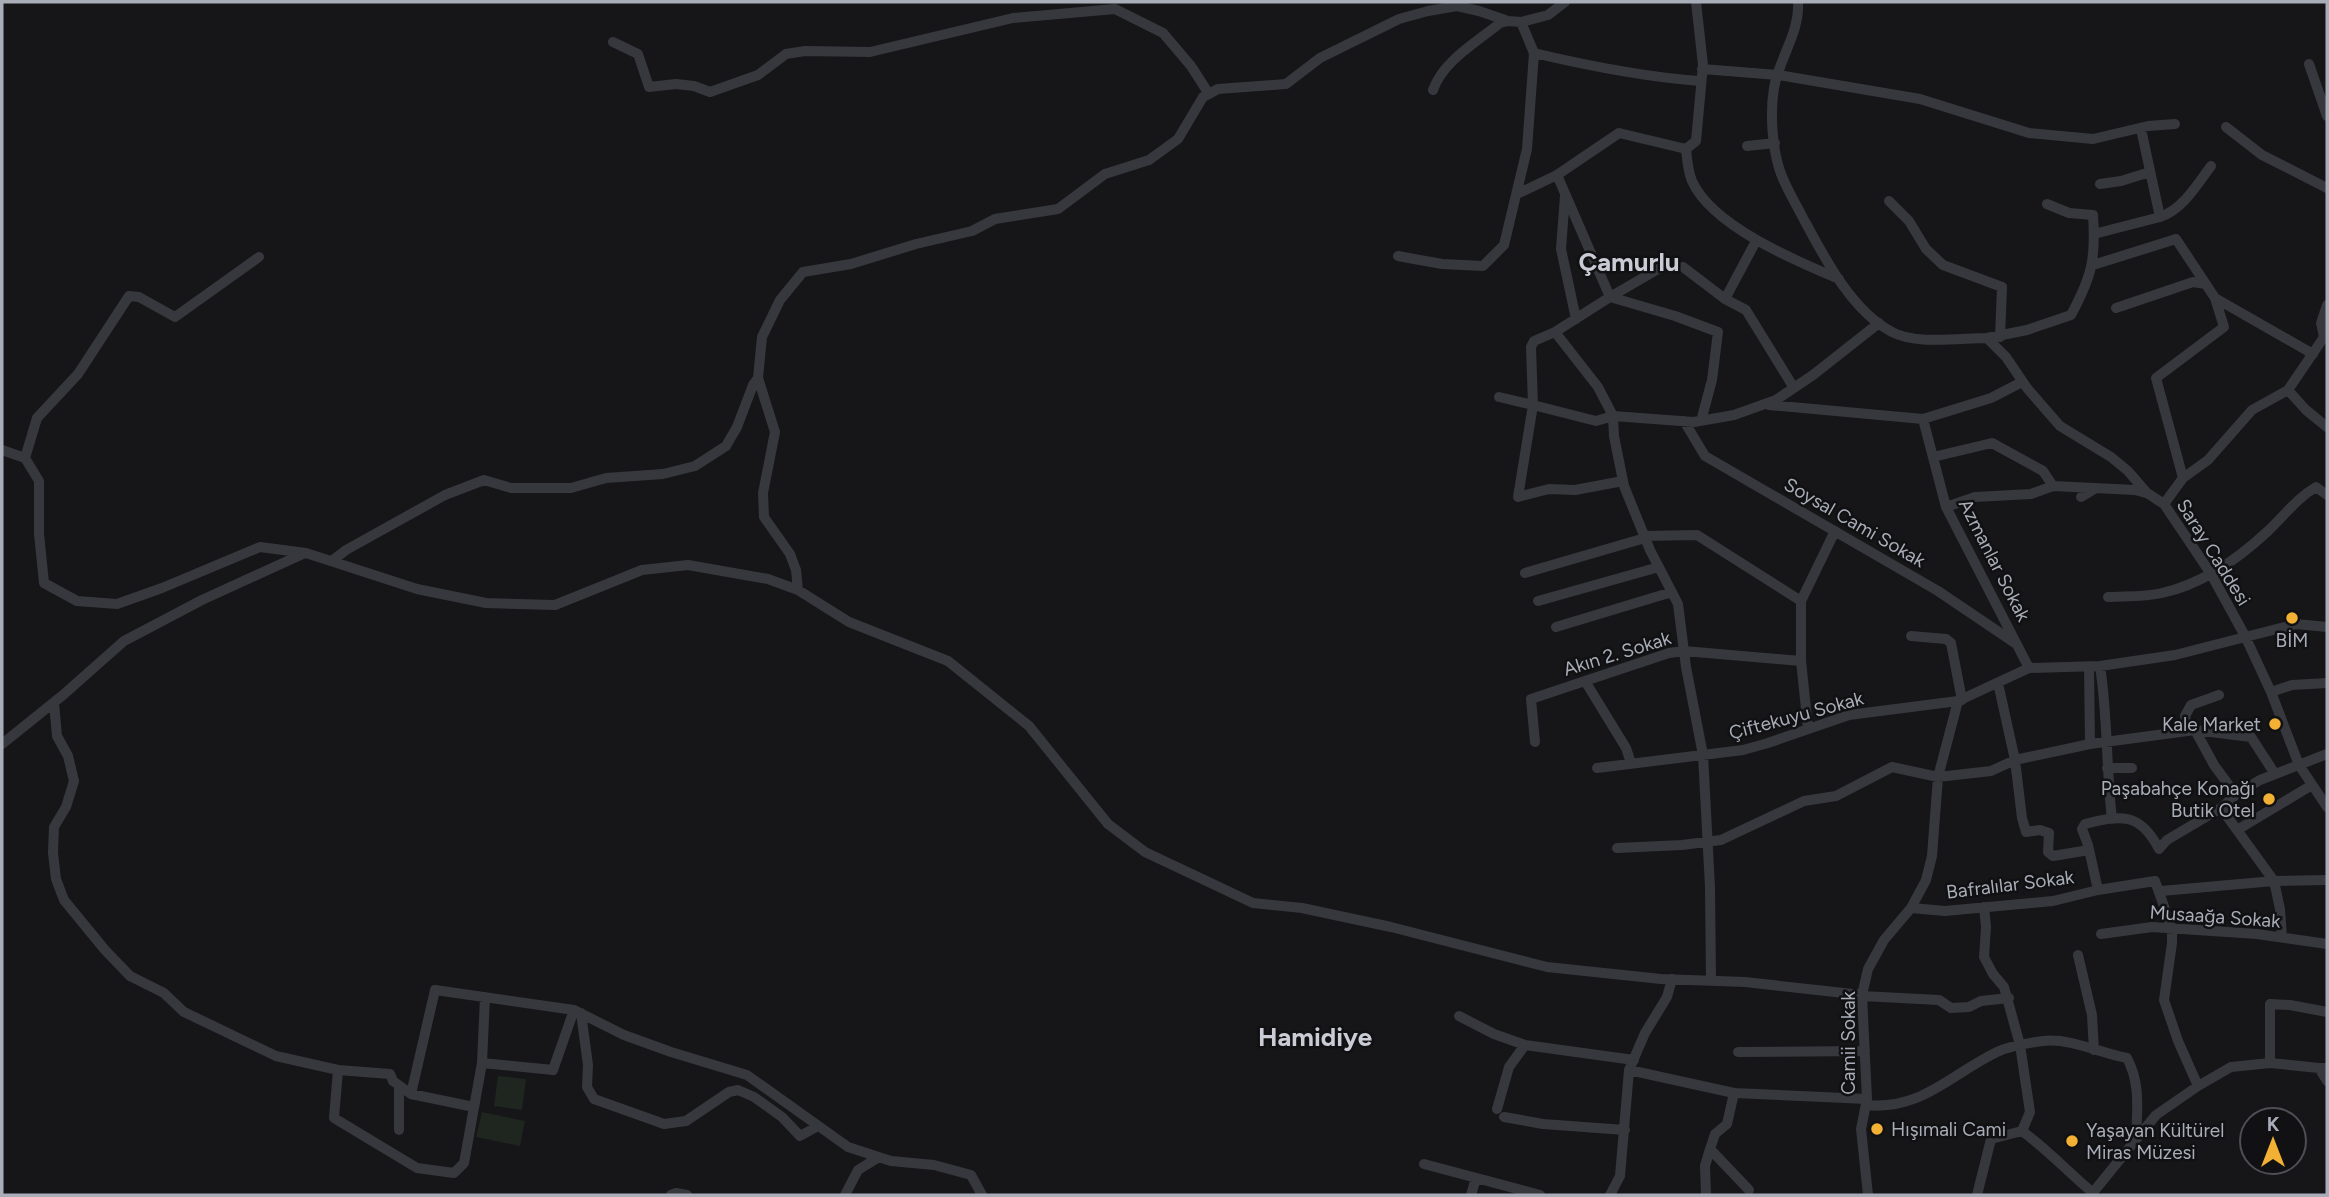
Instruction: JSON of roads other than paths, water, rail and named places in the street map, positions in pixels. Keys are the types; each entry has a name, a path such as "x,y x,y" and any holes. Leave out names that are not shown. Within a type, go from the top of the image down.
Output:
{"street":[{"path":"799,590 790,554 764,517 763,493 775,432 758,378 762,337 780,300 803,272 851,264 916,244 972,232 995,219 1058,209 1105,174 1149,160 1178,139 1203,97 1209,93 1218,89 1286,84 1320,58 1399,19 1457,6 1508,21 1521,22 1548,15 1565,2"},
{"path":"1686,149 1696,141 1703,69 1696,2"},
{"path":"1798,2 1799,16 1774,88 1778,166 1820,250 1864,312 1894,334 1935,341 2000,337 2071,315 2092,272 2093,215 2069,213 2047,204"},
{"path":"613,42 638,54 649,87 676,84 694,86 710,92 758,75 786,54 805,51 870,52 1013,18 1115,9 1163,33 1191,66 1209,93"},
{"path":"1433,90 1438,75 1500,23 1508,21"},
{"path":"1398,256 1441,264 1483,266 1504,245 1527,149 1534,53 1521,22"},
{"path":"1534,53 1661,78 1700,81"},
{"path":"2309,64 2327,116"},
{"path":"1703,69 1778,75 1920,99 2029,133 2093,139 2148,126 2175,124"},
{"path":"2225,127 2262,155 2327,188"},
{"path":"2141,129 2160,217"},
{"path":"1517,194 1557,175 1619,133 1686,149"},
{"path":"1747,146 1775,144"},
{"path":"1686,149 1691,180 1704,201 1756,241 1839,279"},
{"path":"2094,234 2172,213 2211,166"},
{"path":"2100,184 2150,172"},
{"path":"1557,175 1610,297"},
{"path":"1565,193 1561,249 1576,319"},
{"path":"1889,201 1909,220 1926,249 1943,265 2002,287 2000,337"},
{"path":"2092,265 2176,239 2215,298 2224,327 2156,378 2183,478"},
{"path":"1725,299 1756,241"},
{"path":"25,458 37,418 78,374 129,296 139,297 175,317 258,257"},
{"path":"1623,481 1575,490 1549,489 1518,497 1533,405 1531,347 1534,341 1555,332 1665,265"},
{"path":"1683,267 1725,299 1746,310 1794,388"},
{"path":"2116,307 2193,282 2206,284"},
{"path":"1610,297 1718,332 1712,380 1701,421"},
{"path":"2215,298 2313,354"},
{"path":"2164,504 2183,478 2208,460 2252,410 2288,390 2324,337 2327,305"},
{"path":"1499,397 1596,421 1613,416 1701,421 1734,415 1776,400 1879,323"},
{"path":"1555,332 1598,387 1613,416 1623,481 1645,537 1678,604 1703,755 1711,981"},
{"name":"Saray Caddesi","path":"1987,338 2006,357 2022,382 2060,426 2111,457 2128,471 2147,493 2164,504 2211,574 2245,636 2271,692 2299,765 2327,807"},
{"path":"332,561 346,550 445,495 484,480 511,488 570,488 606,478 663,474 695,466 726,446 758,378"},
{"path":"1763,405 1923,419 1991,398 2022,382"},
{"path":"2288,390 2306,410 2327,427"},
{"name":"Azmanlar Sokak","path":"1923,419 1946,507 2029,668"},
{"name":"Soysal Cami Sokak","path":"1684,421 1705,456 1938,591 2019,645"},
{"path":"1933,457 1992,443 2043,471 2053,486"},
{"path":"2,450 25,458 38,481 38,534 44,583 77,601 117,604 260,547 306,552 417,589 486,603 555,605 642,570 688,565 768,579 799,590 849,622 948,661 1029,726 1108,824 1145,852 1253,903 1327,913 1547,967 1672,979 1745,982 1862,995 1939,999 1951,1008 1969,1007 1981,1002 2008,998"},
{"path":"1946,507 1975,496 2031,494 2053,486 2135,489 2147,493"},
{"path":"2109,597 2161,593 2192,585 2235,558 2268,531 2307,492 2316,487 2327,495"},
{"path":"2081,496 2096,488"},
{"path":"1808,728 1801,661 1801,601 1835,531"},
{"path":"1525,573 1645,537 1698,535 1801,601"},
{"path":"2,744 54,703 124,641 202,600 306,552"},
{"path":"1538,601 1659,567"},
{"path":"1556,627 1672,592"},
{"name":"Çiftekuyu Sokak","path":"1597,768 1743,750 1849,715 1960,701 2029,668 2095,667 2175,655 2296,624 2327,626"},
{"path":"1911,636 1946,639 1951,643 1960,701"},
{"name":"Akın 2. Sokak","path":"1535,742 1531,699 1669,653 1684,651 1801,661"},
{"path":"2095,667 2105,698 2112,819"},
{"path":"2090,744 2095,667"},
{"path":"1585,681 1626,748 1631,764"},
{"path":"1998,683 2015,760 2018,800 2026,832 2040,830 2049,833 2048,852 2053,856 2089,850"},
{"path":"2271,692 2292,685 2327,683"},
{"path":"2219,695 2191,705 2185,716 2192,731 2236,795"},
{"name":"Camii Sokak","path":"1868,1195 1861,1129 1866,1102 1862,995 1868,969 1884,940 1911,908 1926,880 1933,856 1938,777 1960,701"},
{"path":"54,703 58,736 68,756 74,781 66,807 54,827 56,879 64,900 130,976 164,993 184,1012 276,1056 338,1070 390,1074 393,1081 411,1094 474,1107"},
{"path":"1617,848 1721,840 1804,802 1836,796 1892,767 1938,777 1991,771 2015,760 2090,744 2192,731 2250,737 2275,774"},
{"path":"2098,890 2082,829 2085,824 2126,817 2150,831 2159,849 2167,840 2221,808 2236,795 2275,774 2327,754"},
{"path":"2107,768 2132,768"},
{"path":"2237,830 2312,785"},
{"path":"2221,808 2274,881 2282,937"},
{"name":"Bafralılar Sokak","path":"1911,908 1945,911 2053,901 2098,890 2327,880"},
{"path":"2158,886 2172,929 2164,1000 2198,1086"},
{"path":"1984,907 1984,957 2004,987 2020,1045 2030,1112 2022,1131"},
{"name":"Musaağa Sokak","path":"2101,934 2133,928 2172,929 2256,934 2327,944"},
{"path":"2078,955 2092,1014 2094,1050"},
{"path":"1610,1195 1620,1177 1632,1065 1645,1033 1667,997 1672,979"},
{"path":"411,1094 435,990 578,1011 624,1035 747,1075 848,1147 891,1161 934,1165 971,1175 982,1195"},
{"path":"338,1070 334,1118 417,1168 454,1172 464,1163 482,1063 485,997"},
{"path":"2270,1063 2270,1004 2327,1012"},
{"path":"482,1063 553,1070 578,1011"},
{"path":"578,1011 588,1065 587,1087 594,1099 664,1124 687,1121 719,1098 738,1090 754,1097 782,1117 800,1136 818,1126"},
{"path":"1459,1016 1494,1034 1525,1045 1632,1065 1734,1093 1866,1102 1883,1107 1911,1101 1942,1087 1997,1052 2046,1041 2078,1045 2127,1058 2137,1086 2136,1139"},
{"path":"1525,1045 1509,1067 1501,1113 1543,1124 1625,1130"},
{"path":"1738,1052 1865,1051"},
{"path":"2022,1131 2050,1152 2092,1194 2156,1115 2231,1067 2270,1063 2323,1068 2327,1082"},
{"path":"399,1086 399,1130"},
{"path":"1706,1195 1705,1166 1715,1134 1727,1124 1734,1093"},
{"path":"1977,1195 1991,1139 2022,1131"},
{"path":"1710,1149 1749,1190"},
{"path":"845,1195 858,1170 879,1157"},
{"path":"1424,1164 1540,1195"},
{"path":"1471,1195 1476,1178"},
{"path":"671,1195 687,1195"}],"place":[{"name":"BİM","path":"2292,618"},
{"name":"Kale Market","path":"2275,724"},
{"name":"Paşabahçe Konağı Butik Otel","path":"2269,799"},
{"name":"Hışımali Cami","path":"1877,1129"},
{"name":"Yaşayan Kültürel Miras Müzesi","path":"2072,1141"}],"district":[{"name":"Çamurlu","path":"1629,262"},
{"name":"Hamidiye","path":"1315,1037"}]}
